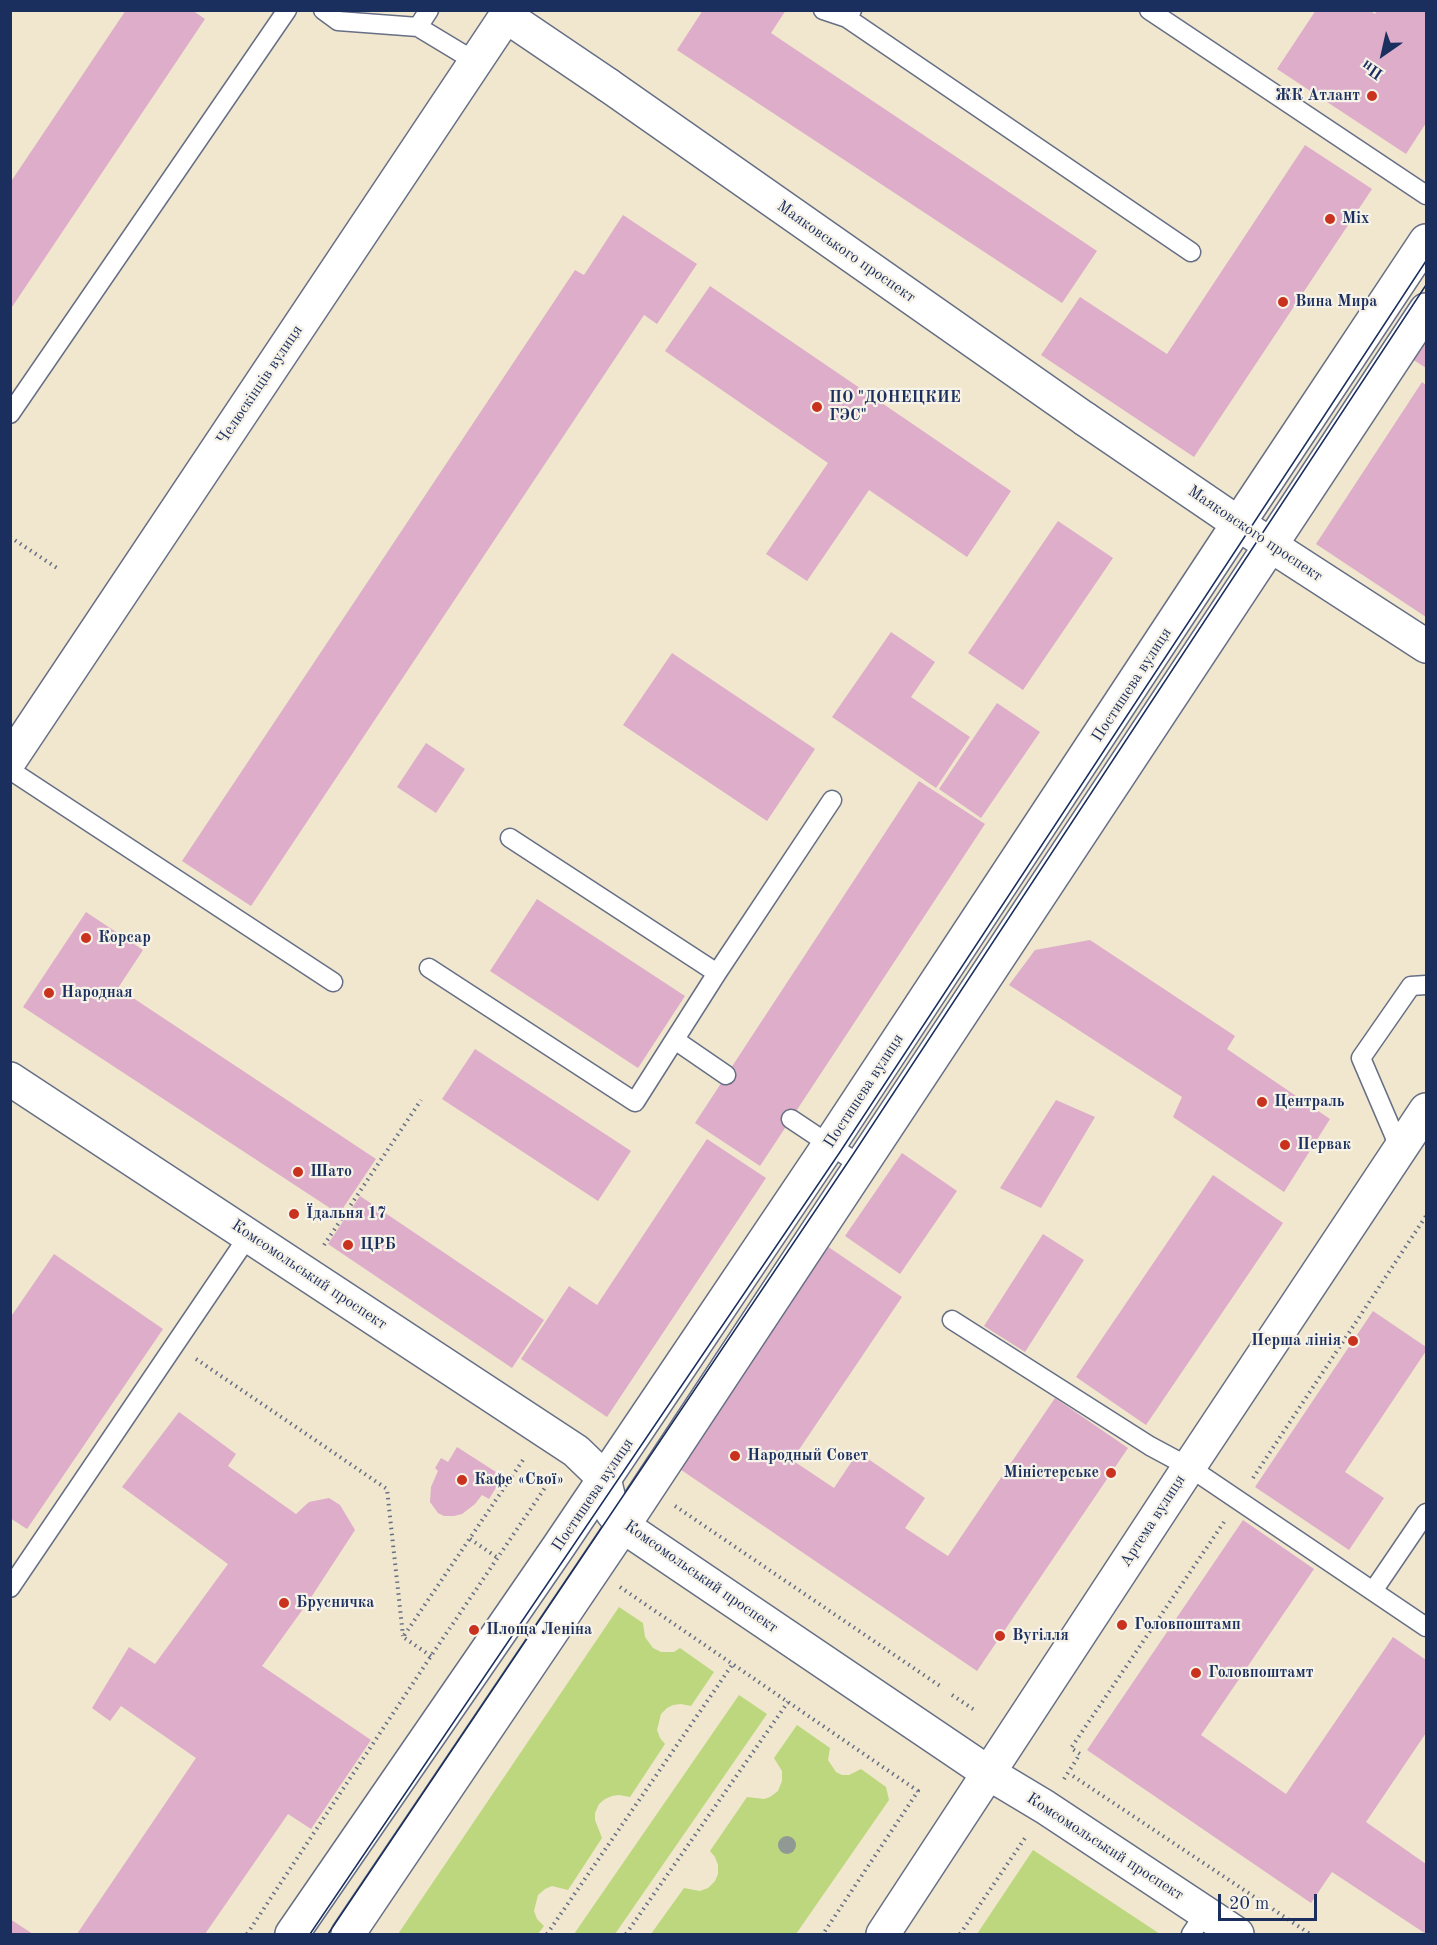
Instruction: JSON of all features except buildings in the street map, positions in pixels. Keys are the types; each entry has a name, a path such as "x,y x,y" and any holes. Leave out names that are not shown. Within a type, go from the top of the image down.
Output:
{"street":[{"name":"Челюскінців вулиця","path":"10,760 508,14"},
{"name":"Маяковського проспект","path":"508,14 1085,419"},
{"name":"Постишева вулиця","path":"348,1935 623,1526 860,1165 1256,536 1426,242"},
{"name":"Постишева вулиця","path":"292,1935 829,1145 1256,536 1426,310"},
{"name":"Маяковского проспект","path":"1085,419 1256,536 1426,646"},
{"name":"Комсомольський проспект","path":"10,1079 576,1451 604,1478 612,1512 623,1526 990,1774 1045,1807 1198,1924 1237,1935"},
{"name":"Артема вулиця","path":"883,1935 1426,1110"}],"lane":[{"path":"10,414 286,10"},
{"path":"322,10 338,21 418,27 476,62"},
{"path":"418,27 429,10"},
{"path":"823,10 850,14 1191,252"},
{"path":"1149,10 1426,195"},
{"path":"10,770 333,982"},
{"path":"429,968 635,1102 832,800"},
{"path":"510,838 717,973"},
{"path":"1400,1149 1361,1058 1411,986 1426,985"},
{"path":"675,1040 726,1075"},
{"path":"791,1119 860,1165"},
{"path":"10,1588 249,1235"},
{"path":"952,1320 1150,1446 1189,1467 1426,1627"},
{"path":"1373,1591 1426,1513"}],"path":[{"path":"10,537 60,570"},
{"path":"305,1273 421,1100"},
{"path":"175,1344 387,1489 403,1637 431,1656"},
{"path":"403,1637 527,1455"},
{"path":"247,1935 431,1656 555,1474"},
{"path":"672,1504 943,1688"},
{"path":"470,1539 498,1558"},
{"path":"612,1594 618,1586 918,1791 823,1935"},
{"path":"547,1935 732,1665"},
{"path":"952,1695 976,1711"},
{"path":"626,1935 788,1702"},
{"path":"1073,1776 1310,1935"},
{"path":"960,1935 1045,1807"}],"green space":[{"path":"619,1607 643,1623 645,1637 653,1648 661,1652 674,1652 680,1648 714,1672 691,1706 673,1705 661,1714 657,1730 665,1744 630,1797 612,1796 599,1804 595,1820 602,1838 568,1890 552,1886 538,1895 534,1911 537,1919 544,1926 538,1934 398,1934"},
{"path":"739,1695 767,1714 615,1934 574,1934"},
{"path":"797,1725 830,1748 828,1760 836,1772 849,1775 861,1769 886,1787 889,1800 796,1934 651,1934 684,1888 700,1891 708,1888 715,1881 718,1865 710,1851 747,1797 764,1799 778,1791 782,1781 782,1771 774,1758"},
{"path":"1033,1850 1160,1934 977,1934"}],"tram line":[{"path":"310,1934 840,1152 1426,261"},
{"path":"328,1934 850,1159 1426,285"}],"place":[{"name":"ЖК Атлант","path":"1372,96"},
{"name":"Mix","path":"1330,219"},
{"name":"Вина Мира","path":"1283,302"},
{"name":"ПО \"ДОНЕЦКИЕ ГЭС\"","path":"817,407"},
{"name":"Корсар","path":"86,938"},
{"name":"Народная","path":"49,993"},
{"name":"Централь","path":"1262,1102"},
{"name":"Первак","path":"1285,1145"},
{"name":"Шато","path":"298,1172"},
{"name":"Їдальня 17","path":"294,1214"},
{"name":"ЦРБ","path":"348,1245"},
{"name":"Перша лінія","path":"1353,1341"},
{"name":"Народный Совет","path":"735,1456"},
{"name":"Міністерське","path":"1111,1473"},
{"name":"Кафе «Свої»","path":"462,1480"},
{"name":"Брусничка","path":"284,1603"},
{"name":"Головпоштамп","path":"1122,1625"},
{"name":"Площа Леніна","path":"474,1630"},
{"name":"Вугілля","path":"1000,1636"},
{"name":"Головпоштамт","path":"1196,1673"}]}
